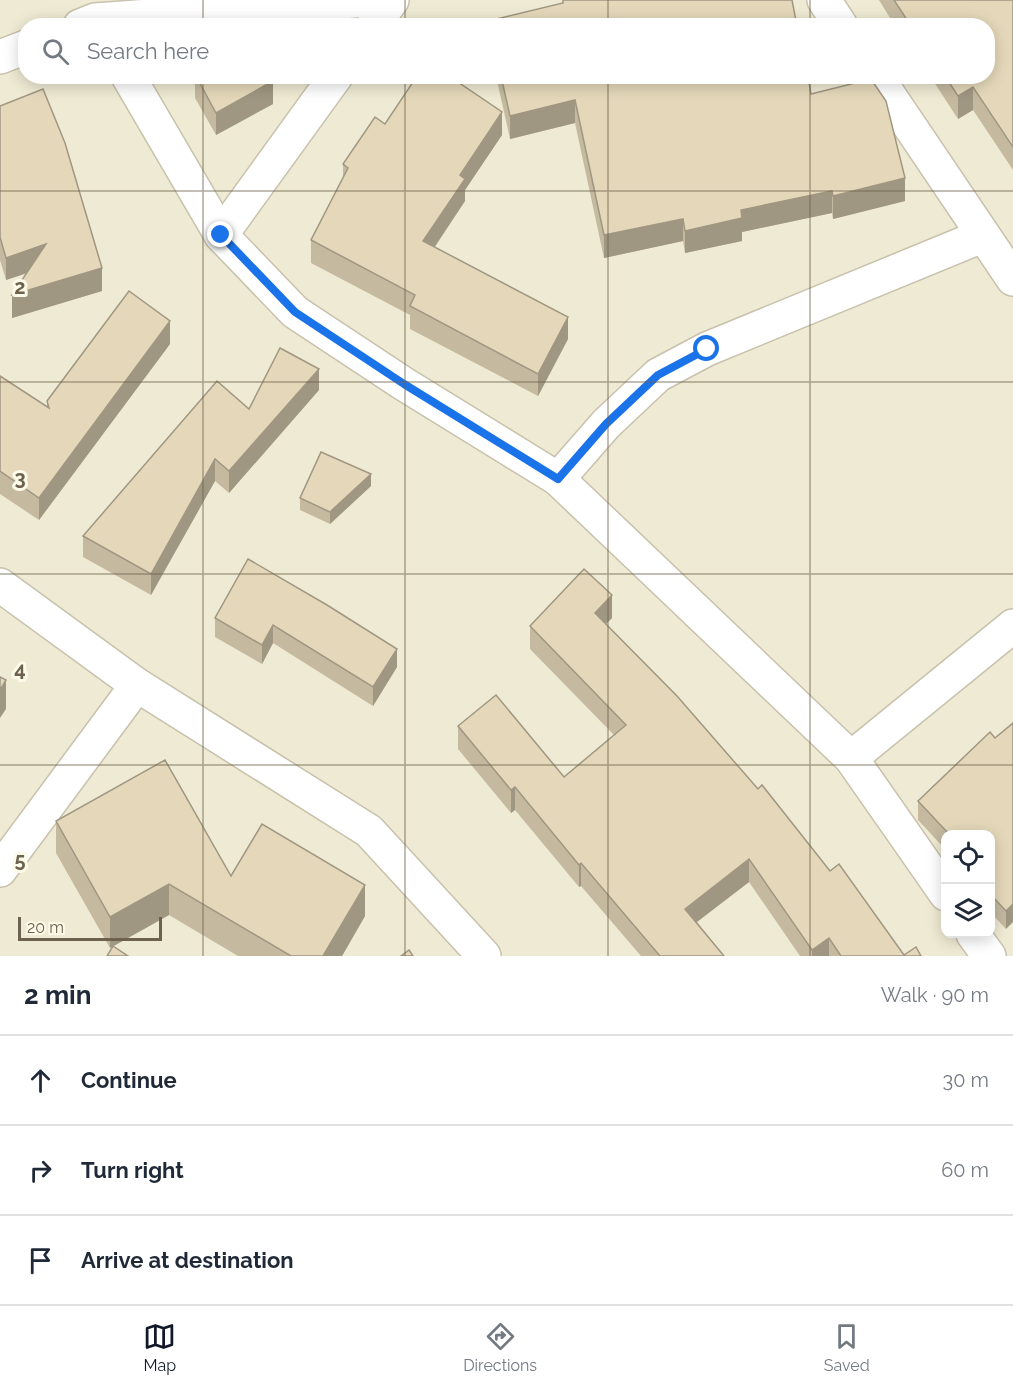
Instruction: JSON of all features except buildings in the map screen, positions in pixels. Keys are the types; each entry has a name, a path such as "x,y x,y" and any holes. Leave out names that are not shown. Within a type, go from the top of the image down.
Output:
{"street":[{"path":"160,18 368,0"},
{"path":"379,18 392,0"},
{"path":"824,0 836,18"},
{"path":"0,57 18,50"},
{"path":"133,84 221,235 295,312 404,384 558,479 851,758 941,888"},
{"path":"221,235 330,84"},
{"path":"881,84 1013,279"},
{"path":"558,479 606,424 658,375 707,349 982,236"},
{"path":"0,585 137,685 369,831 484,956"},
{"path":"851,758 1013,626"},
{"path":"0,870 137,685"},
{"path":"976,938 989,956"}],"shaded area":[{"path":"0,0 1013,0 1013,956 0,956"}],"route":[{"path":"221,235 295,312 404,384 558,479 606,424 658,375 707,349"}]}
